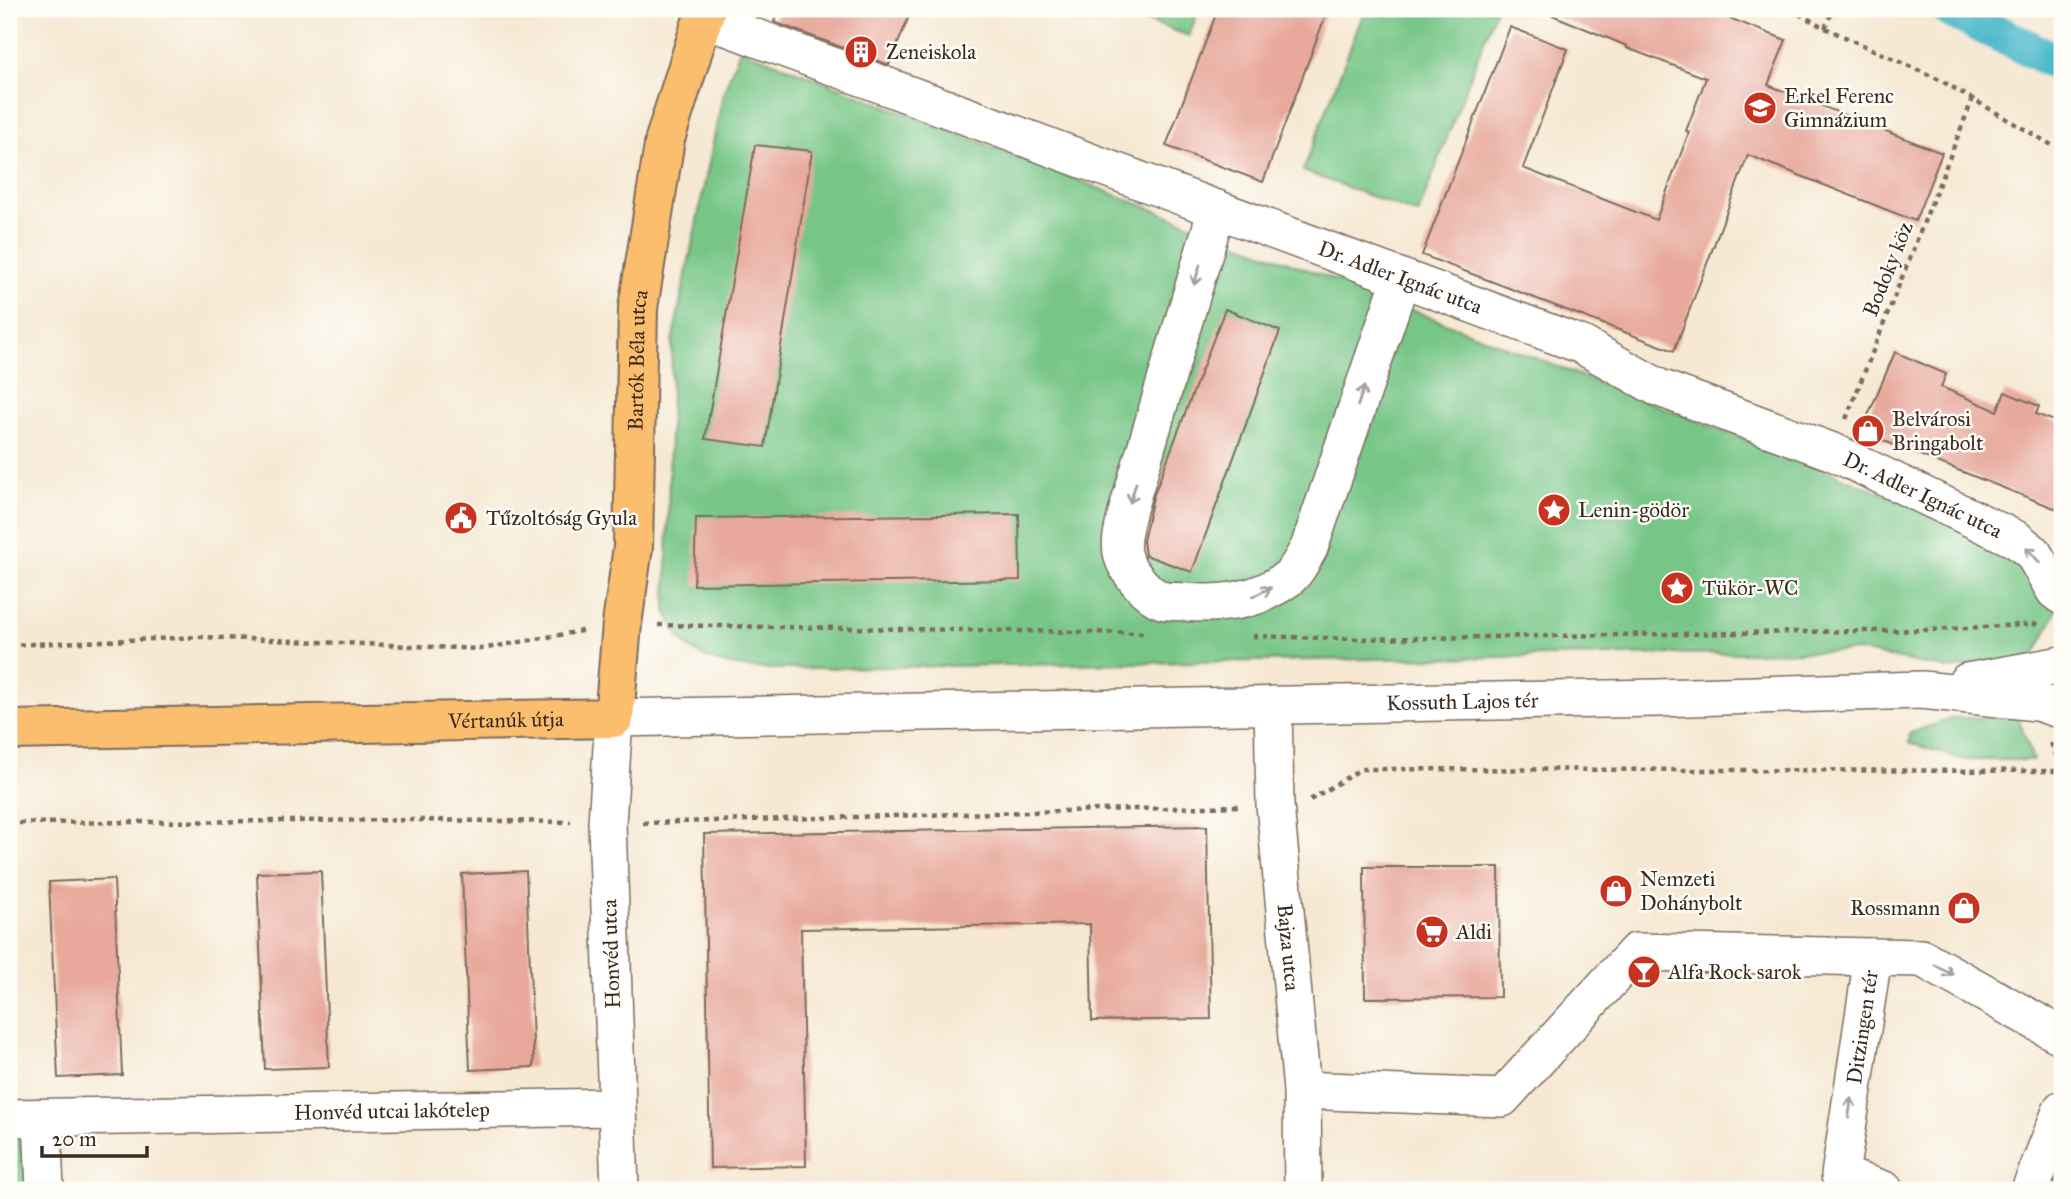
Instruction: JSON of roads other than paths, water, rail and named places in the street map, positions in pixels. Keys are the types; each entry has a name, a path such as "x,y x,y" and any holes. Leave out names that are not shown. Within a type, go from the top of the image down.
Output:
{"main road":[{"name":"Bartók Béla utca","path":"614,718 622,624 633,547 638,308 665,139 704,14"},
{"name":"Vértanúk útja","path":"9,730 614,718"}],"street":[{"name":"Dr. Adler Ignác utca","path":"704,14 1582,345 1657,387 1833,452 2017,540 2033,553 2055,591 2062,596"},
{"path":"1217,209 1128,509 1123,536 1122,554 1128,568 1141,585 1160,600 1234,603 1256,596 1289,578 1309,548 1401,279"},
{"name":"Kossuth Lajos tér","path":"1922,690 2062,665"},
{"name":"Kossuth Lajos tér","path":"1004,710 1657,698 1922,690 2037,702 2062,709"},
{"name":"Bajza utca","path":"1273,705 1275,805 1302,1090 1303,1190"},
{"name":"Vértanúk útja","path":"614,718 1004,710"},
{"name":"Honvéd utca","path":"614,718 607,823 620,1190"},
{"path":"1302,1090 1502,1098 1636,952 1873,957"},
{"name":"Ditzingen tér","path":"1884,1190 1840,1175 1873,957 1922,958 2062,1037"},
{"name":"Honvéd utcai lakótelep","path":"45,1190 26,1118 617,1107"},
{"path":"2030,1190 2062,1109"}],"waterway":[{"path":"1949,9 2062,65"}],"place":[{"name":"Zeneiskola","path":"861,52"},
{"name":"Erkel Ferenc Gimnázium","path":"1760,108"},
{"name":"Belvárosi Bringabolt","path":"1868,431"},
{"name":"Lenin-gödör","path":"1554,510"},
{"name":"Tűzoltóság Gyula","path":"461,518"},
{"name":"Tükör-WC","path":"1677,588"},
{"name":"Nemzeti Dohánybolt","path":"1616,891"},
{"name":"Rossmann","path":"1964,908"},
{"name":"Aldi","path":"1432,932"},
{"name":"Alfa Rock sarok","path":"1644,972"}]}
